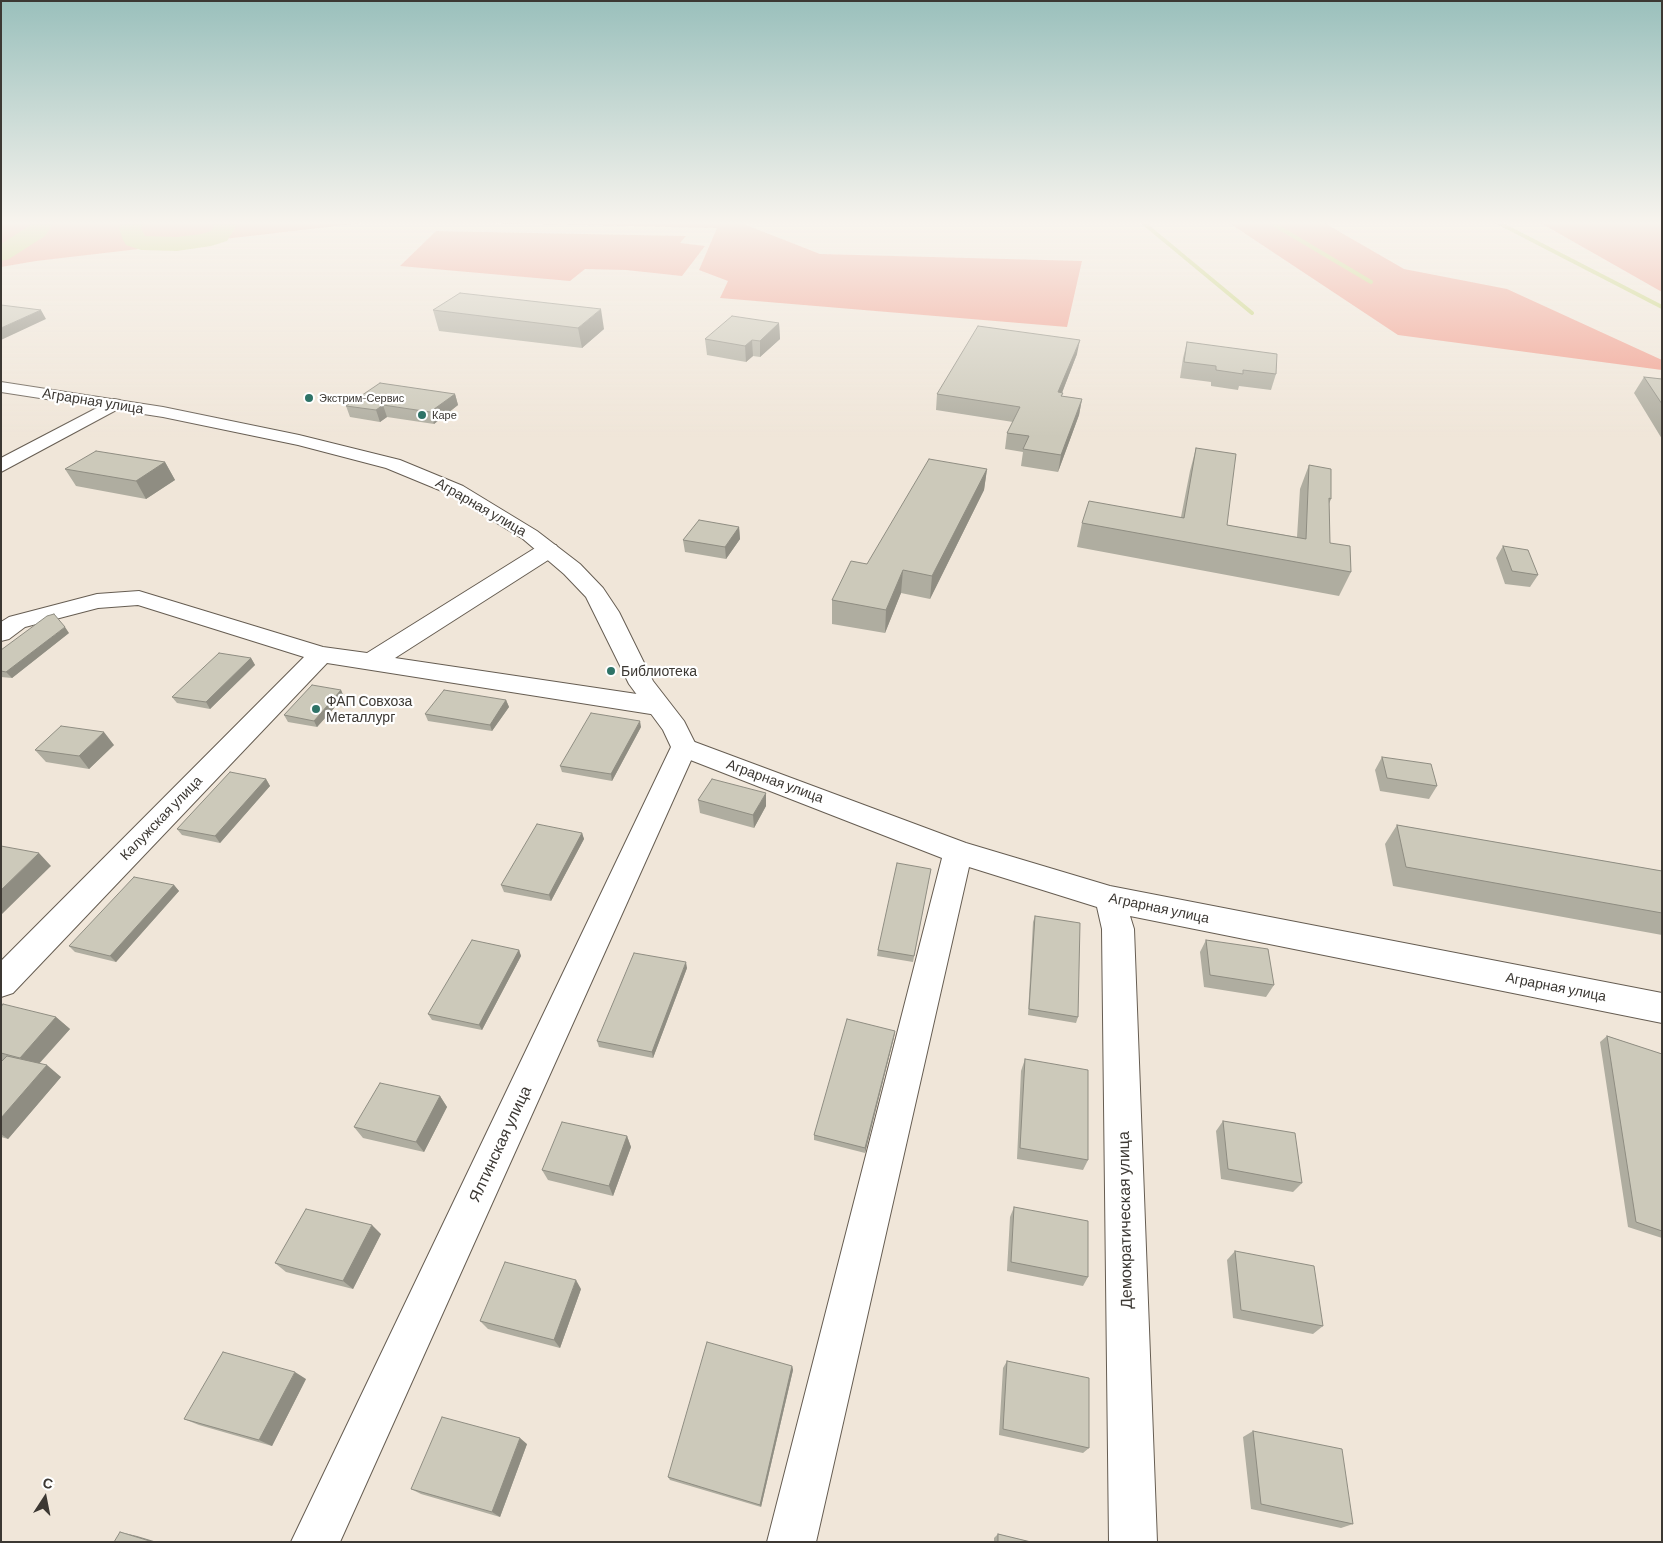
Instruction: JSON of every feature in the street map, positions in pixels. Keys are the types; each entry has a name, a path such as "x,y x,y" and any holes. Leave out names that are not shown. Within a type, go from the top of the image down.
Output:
{"street":[{"name":"Аграрная улица","path":"1,387 114,404 299,440 392,464 421,474 463,494 500,515 548,550 572,569 595,593 611,619 631,666 657,706 675,727 684,747 958,852 1110,898 1662,1008"},
{"path":"1,466 114,404"},
{"path":"371,662 548,550"},
{"path":"9,628 97,601 139,598 321,654 657,706"},
{"name":"Калужская улица","path":"1,983 321,654"},
{"name":"Ялтинская улица","path":"315,1542 684,747"},
{"path":"791,1542 958,852"},
{"name":"Демократическая улица","path":"1110,898 1118,928 1133,1542"}],"shaded area":[{"path":"722,293 1075,293 1067,327 720,298"},
{"path":"1335,293 1516,293 1662,360 1662,370 1398,335"}],"building":[{"path":"460,293 601,309 578,328 433,310"},
{"path":"1,305 41,310 1,328"},
{"path":"732,316 779,323 760,341 752,340 745,346 705,339"},
{"path":"978,326 1080,340 1058,392 1063,393 1061,396 1082,399 1061,455 1023,449 1029,436 1007,433 1020,407 937,394"},
{"path":"1187,342 1277,354 1276,374 1243,370 1243,374 1216,370 1216,366 1184,362"},
{"path":"1644,377 1662,379 1662,404"},
{"path":"380,383 455,394 430,412 383,405 376,410 346,406"},
{"path":"1196,448 1236,454 1227,525 1306,539 1309,465 1331,469 1331,499 1329,498 1330,543 1350,546 1351,572 1082,523 1089,501 1184,518"},
{"path":"96,451 165,462 136,481 65,469"},
{"path":"929,459 987,469 932,576 903,570 886,610 832,600 851,561 867,564"},
{"path":"699,520 739,527 725,547 683,540"},
{"path":"1503,546 1528,550 1538,575 1512,571"},
{"path":"54,614 65,627 6,672 1,671 1,650 47,616"},
{"path":"219,653 251,658 206,702 172,697"},
{"path":"312,685 341,690 314,721 284,715"},
{"path":"444,690 506,700 490,725 425,714"},
{"path":"591,713 640,721 611,774 560,766"},
{"path":"61,726 104,732 79,756 35,750"},
{"path":"1382,757 1431,764 1437,786 1387,778"},
{"path":"230,772 266,779 215,836 177,829"},
{"path":"712,779 766,793 753,815 698,800"},
{"path":"537,824 582,833 549,895 501,885"},
{"path":"1397,825 1662,871 1662,913 1406,867"},
{"path":"1,846 39,853 1,890"},
{"path":"897,863 931,869 914,956 878,950"},
{"path":"134,877 174,885 110,956 69,946"},
{"path":"1035,916 1080,923 1078,1017 1029,1009"},
{"path":"472,940 519,950 479,1025 428,1014"},
{"path":"1206,940 1268,949 1274,985 1210,975"},
{"path":"634,953 686,962 652,1052 597,1041"},
{"path":"3,1004 56,1017 20,1058 1,1053 1,1007"},
{"path":"847,1019 895,1031 865,1148 814,1135"},
{"path":"1607,1036 1662,1054 1662,1231 1636,1222"},
{"path":"7,1056 47,1065 1,1118 1,1062"},
{"path":"1025,1059 1088,1070 1088,1160 1020,1148"},
{"path":"380,1083 440,1096 416,1142 354,1127"},
{"path":"1223,1121 1295,1133 1302,1183 1228,1169"},
{"path":"562,1122 627,1136 609,1186 542,1170"},
{"path":"1014,1207 1088,1221 1088,1277 1011,1262"},
{"path":"306,1209 372,1225 343,1281 275,1263"},
{"path":"1235,1251 1314,1266 1323,1326 1241,1310"},
{"path":"505,1262 576,1280 554,1340 480,1321"},
{"path":"707,1342 792,1366 760,1505 668,1477"},
{"path":"223,1352 295,1372 259,1440 184,1419"},
{"path":"1007,1361 1089,1378 1089,1448 1003,1429"},
{"path":"442,1417 520,1438 492,1512 411,1489"},
{"path":"1253,1431 1342,1449 1353,1524 1261,1504"},
{"path":"120,1532 153,1542 114,1542"},
{"path":"998,1534 1031,1542 998,1542"}],"waterway":[{"path":"1228,293 1252,313"},
{"path":"1635,293 1662,307"}],"place":[{"name":"Экстрим-Сервис","path":"309,398"},
{"name":"Каре","path":"422,415"},
{"name":"Библиотека","path":"611,671"},
{"name":"ФАП Совхоза Металлург","path":"316,709"}]}
